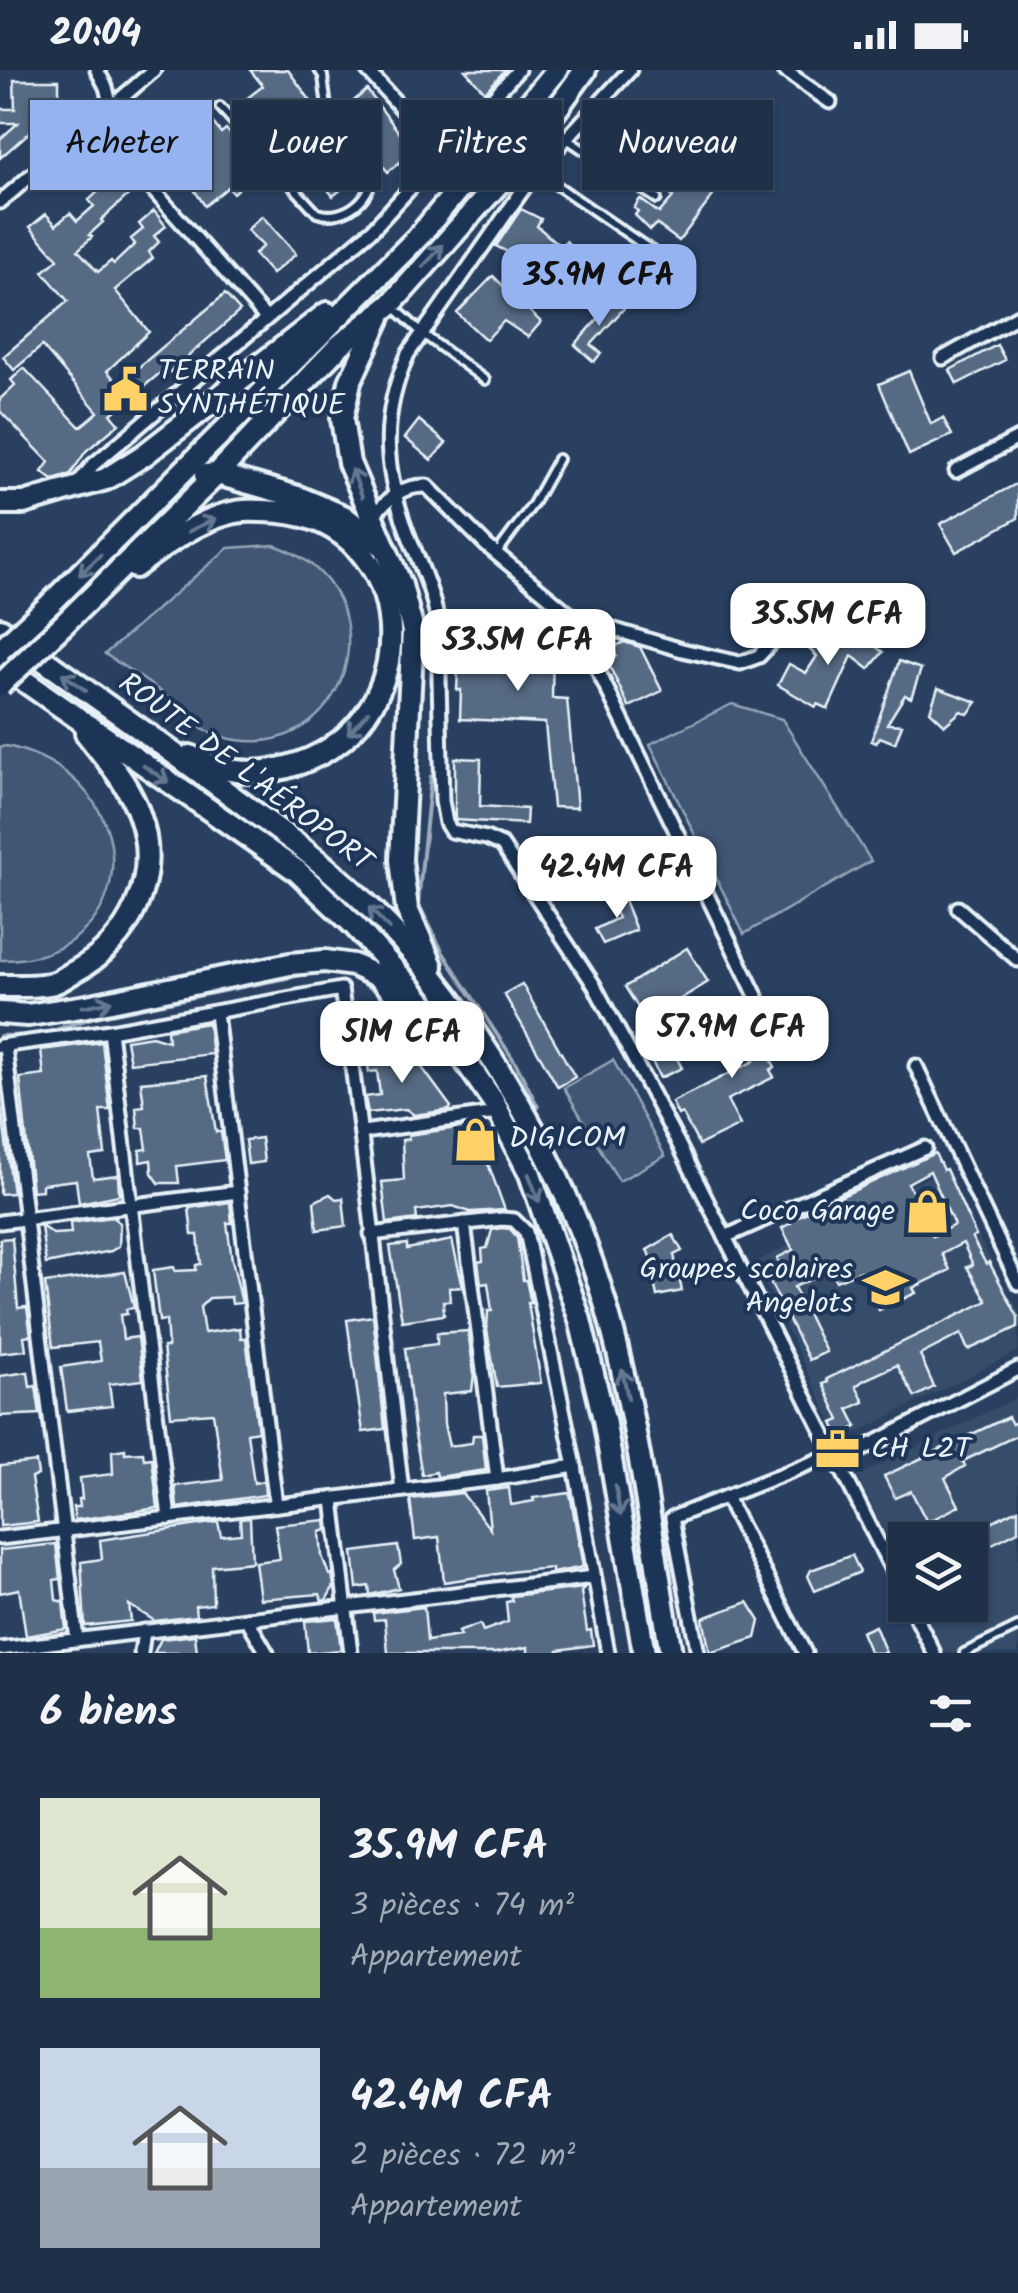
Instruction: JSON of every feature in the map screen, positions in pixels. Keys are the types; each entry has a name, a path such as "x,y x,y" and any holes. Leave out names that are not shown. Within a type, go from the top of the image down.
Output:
{"highway":[{"path":"0,650 181,476 422,234 558,70"},
{"path":"562,109 585,70"},
{"path":"0,684 217,474 340,345 386,308 503,190"},
{"path":"0,502 24,503 106,480 144,455 396,259"},
{"path":"386,308 350,382 342,419 349,462 401,585 414,631 401,860 408,909 439,982"},
{"path":"181,476 217,474 298,497 343,516 382,545"},
{"path":"92,597 174,539 227,514 254,510 306,515 341,534 362,554 379,584 390,619 390,658 380,695 362,724 335,745 309,760 279,770 244,772 206,765 148,734"},
{"name":"ROUTE DE L'AÉROPORT","path":"0,629 291,840 358,895 439,982 496,1064 555,1176 588,1255 616,1344 632,1415 671,1653"},
{"name":"ROUTE DE L'AÉROPORT","path":"0,664 297,871 354,924 410,987 440,1024 495,1107 530,1174 580,1320 604,1419 644,1653"},
{"path":"0,986 54,983 96,960 126,928 143,891 148,848 140,815 124,783 76,719"},
{"path":"0,1013 28,1014 88,1006 290,964 325,961 354,965 379,977 407,1003 495,1107"}],"street":[{"path":"97,70 109,100"},
{"path":"119,100 154,70"},
{"path":"367,70 401,109"},
{"path":"491,100 518,70"},
{"path":"562,144 630,70"},
{"path":"784,70 830,102"},
{"path":"2,198 30,175"},
{"path":"153,190 265,318"},
{"path":"70,492 92,465 373,229 409,190"},
{"path":"513,190 408,354 388,413 386,439 396,492 438,619 442,801 446,823 451,830 502,844 594,986 888,1562"},
{"path":"943,358 1018,316"},
{"path":"956,471 1018,438"},
{"path":"370,518 396,492 427,486 497,553 571,614 682,650 740,663 759,656 806,606"},
{"path":"571,614 761,1006"},
{"path":"958,908 1018,960"},
{"path":"78,1640 3,1046 110,1031 340,989 363,1132 371,1234 402,1490"},
{"path":"216,1012 276,1506"},
{"path":"110,1031 170,1518"},
{"path":"916,1066 1018,1283"},
{"path":"363,1132 495,1107"},
{"path":"725,1237 925,1148"},
{"path":"0,1222 238,1192"},
{"path":"371,1234 514,1220 526,1232 576,1466 608,1653"},
{"path":"464,1223 497,1479"},
{"path":"698,1653 672,1518 836,1458 1018,1369"},
{"path":"0,1538 497,1479 576,1466"},
{"path":"726,1497 804,1653"},
{"path":"333,1499 351,1653"},
{"path":"0,1649 594,1578"},
{"path":"247,1619 267,1653"},
{"path":"918,1622 934,1653"},
{"path":"141,1653 144,1632"}],"lane":[{"path":"220,107 318,213 332,218 346,214 369,191 374,179 372,167 327,108 323,76 318,70"},
{"path":"568,140 657,199"},
{"path":"562,187 680,270"},
{"path":"386,308 485,380"},
{"path":"497,553 533,504 558,459"},
{"path":"964,1653 1018,1627"}],"shaded area":[{"path":"274,545 314,567 338,598 348,634 344,670 328,703 302,728 266,740 212,733 105,654 228,548"},
{"path":"732,704 782,719 871,861 744,934 650,744"},
{"path":"7,746 55,765 88,794 107,829 112,866 104,902 82,932 48,953 0,960 0,747"},
{"path":"613,1060 665,1156 619,1181 564,1088"},
{"name":"Groupes scolaires Angelots","path":"943,1170 1018,1311 1018,1351 841,1441 755,1262"},
{"path":"1018,1397 1018,1653 946,1653 930,1622 988,1622 988,1522 888,1522 888,1537 857,1476"}],"building":[{"path":"250,70 288,70 310,100 245,100 263,86"},
{"path":"465,70 505,70 485,92"},
{"path":"14,80 59,80 59,100 30,100 30,132 0,158 0,139 18,123 0,123 0,109 15,109"},
{"path":"367,90 375,100 355,100"},
{"path":"381,109 401,135 401,161 388,172 381,164"},
{"path":"212,124 221,133 226,129 232,136 232,190 237,190 233,193 228,187 205,206 194,190 212,190"},
{"path":"100,190 134,190 101,220 89,235 92,237 78,250 98,272 111,261 114,264 135,244 131,239 143,229 139,224 154,211 166,226 154,236 159,242 149,252 153,258 115,290 149,332 107,371 119,384 225,294 240,311 170,372 166,368 111,414 119,424 86,451 70,475 53,480 42,472 49,462 0,411 0,399 15,385 11,380 24,368 80,427 98,412 42,346 14,370 3,357 68,301 43,272 58,259 30,227 46,214 56,225 70,213 77,221 94,206 89,200"},
{"path":"665,190 717,190 679,241 656,224 650,230 635,215 638,211 634,208 640,199 659,213 673,197"},
{"path":"521,209 541,219 537,226 560,246 566,241 578,253 574,258 588,271 572,289 558,276 553,281 523,254 521,259 496,246"},
{"path":"262,216 296,254 272,274 254,254 263,246 247,230"},
{"path":"493,276 541,322 528,337 504,321 486,340 457,313"},
{"path":"617,297 626,306 591,345 601,353 594,362 575,345"},
{"path":"997,345 1005,360 957,384 950,370"},
{"path":"909,371 931,424 943,418 952,435 909,455 879,384"},
{"path":"419,420 446,443 431,460 405,438"},
{"path":"1018,483 1018,518 956,552 940,524"},
{"path":"491,627 550,632 552,698 567,699 577,808 553,807 545,723 460,719 460,632 490,634"},
{"path":"823,629 843,646 851,635 859,639 861,636 883,652 869,669 852,656 828,709 817,704 816,707 778,685 789,664 806,673 817,656 808,648"},
{"path":"624,642 640,647 662,691 629,707 607,661 616,656 612,648"},
{"path":"899,661 921,669 911,698 905,695 887,724 902,725 895,743 880,737 876,743 871,741"},
{"path":"938,688 977,702 968,714 961,711 945,725 930,711"},
{"path":"455,758 481,759 480,806 527,809 526,824 455,820"},
{"path":"616,892 622,895 636,930 603,944 595,929 618,918 607,896"},
{"path":"687,948 708,982 646,1020 625,987"},
{"path":"522,984 575,1077 558,1087 504,994"},
{"path":"750,1006 764,1015 786,1053 772,1061 775,1067 770,1070 774,1077 727,1100 740,1125 699,1145 672,1102 754,1061 735,1020 741,1016 739,1012"},
{"path":"208,1023 212,1054 130,1063 126,1040 152,1036 168,1041 167,1030"},
{"path":"102,1042 110,1110 100,1110 105,1154 90,1156 93,1178 118,1175 119,1195 79,1203 76,1180 42,1184 42,1190 32,1191 20,1078 44,1075 41,1050"},
{"path":"671,1047 682,1068 660,1078 650,1057"},
{"path":"402,1048 405,1072 418,1062 451,1107 449,1110 414,1115 406,1109 368,1113 365,1097 380,1095 377,1071 369,1072 366,1052"},
{"path":"207,1076 225,1160 177,1166 179,1183 159,1183 152,1173 151,1160 140,1162 140,1150 147,1149 144,1128 138,1128 136,1107 144,1106 141,1082"},
{"path":"0,1099 13,1193 0,1194"},
{"path":"464,1127 489,1166 505,1210 470,1212 453,1206 416,1211 417,1219 387,1223 382,1182 404,1180 402,1140 409,1139 408,1135"},
{"path":"261,1138 264,1162 248,1164 245,1140"},
{"path":"935,1153 976,1236 972,1238 1018,1317 1018,1327 968,1350 961,1334 920,1355 934,1387 915,1397 897,1365 864,1380 856,1386 864,1402 848,1409 857,1427 839,1435 833,1423 840,1420 823,1384 827,1379 987,1301 967,1267 973,1265 963,1243 942,1254 950,1270 913,1288 916,1293 879,1310 861,1271 836,1281 830,1270 794,1287 826,1352 809,1360 765,1272 780,1264 777,1258 793,1250 782,1228 790,1220","holes":["930,1171 954,1225 933,1236 908,1183"]},
{"path":"330,1194 336,1199 343,1198 346,1226 317,1230 314,1202"},
{"path":"230,1202 232,1223 227,1223 242,1303 232,1304 231,1297 209,1298 200,1307 204,1333 240,1328 241,1338 246,1338 258,1431 247,1433 254,1483 264,1481 265,1495 177,1508 175,1486 223,1480 213,1413 171,1416 163,1347 168,1347 166,1320 159,1321 153,1270 196,1270 196,1265 201,1264 198,1235 192,1235 189,1208"},
{"path":"112,1217 120,1223 119,1246 46,1264 41,1226 53,1234 71,1233 70,1223"},
{"path":"510,1229 517,1237 523,1280 531,1303 541,1383 497,1387 487,1330 488,1311 492,1311 488,1283 481,1284 478,1262 483,1261 482,1249 487,1248 492,1230"},
{"path":"673,1235 682,1251 674,1255 682,1291 657,1296 652,1273 660,1272 647,1250"},
{"path":"12,1238 18,1308 27,1307 31,1335 24,1336 26,1350 0,1353 0,1239"},
{"path":"452,1240 463,1287 449,1288 450,1301 443,1301 444,1315 402,1321 390,1246 407,1244 407,1249"},
{"path":"125,1272 134,1308 120,1315 123,1339 138,1337 143,1380 109,1384 112,1406 67,1411 61,1367 101,1361 98,1342 53,1347 45,1283"},
{"path":"373,1316 385,1429 363,1432 347,1320"},
{"path":"468,1331 474,1373 472,1391 443,1394 444,1424 449,1446 472,1443 473,1435 482,1435 486,1470 437,1477 436,1472 422,1475 405,1348 437,1344 437,1333"},
{"path":"28,1372 30,1387 36,1386 40,1414 0,1416 0,1376"},
{"path":"1008,1417 1012,1424 1018,1421 1018,1435 963,1461 965,1466 945,1478 959,1506 927,1522 911,1491 895,1498 884,1476"},
{"path":"125,1449 125,1453 143,1452 144,1459 152,1458 158,1508 75,1520 73,1507 80,1507 82,1499 80,1478 113,1474 112,1451"},
{"path":"36,1462 38,1475 31,1478 38,1522 0,1526 0,1466"},
{"path":"509,1488 511,1505 570,1493 583,1567 552,1573 552,1568 517,1571 444,1582 439,1537 415,1540 410,1499 462,1493 490,1529 486,1491"},
{"path":"1018,1509 1018,1531 988,1546 988,1523"},
{"path":"250,1518 252,1562 212,1566 213,1604 195,1606 196,1616 155,1621 129,1605 131,1621 85,1626 81,1562 102,1559 100,1540 218,1522 221,1536 241,1534 240,1519"},
{"path":"326,1520 327,1530 320,1532 322,1556 334,1586 326,1600 322,1601 320,1594 260,1599 255,1562 280,1559 275,1525"},
{"path":"56,1544 60,1579 54,1580 56,1600 63,1602 66,1629 26,1636 19,1589 0,1593 0,1550"},
{"path":"398,1546 401,1564 394,1570 399,1588 370,1595 369,1586 357,1588 353,1552"},
{"path":"852,1555 860,1572 815,1591 808,1576 811,1570"},
{"path":"584,1588 581,1592 587,1631 591,1630 593,1645 558,1650 559,1653 528,1653 528,1647 495,1653 388,1653 385,1619 374,1620 373,1613 424,1607 427,1641 460,1636 458,1632 480,1624 483,1631 508,1622 506,1602 512,1601 511,1596"},
{"path":"748,1602 760,1621 756,1638 710,1653 703,1618"},
{"path":"337,1618 341,1650 308,1653 305,1621"},
{"path":"875,1626 886,1653 870,1653 861,1632"},
{"path":"195,1635 197,1653 154,1653 161,1639"}],"waterway":[{"path":"431,776 418,903 442,951 515,1062 538,1107"},
{"path":"0,1036 41,1035 91,1018 316,972 348,975 383,995"},
{"path":"411,1023 425,1038"}],"place":[{"name":"TERRAIN SYNTHÉTIQUE","path":"125,389"},
{"name":"DIGICOM","path":"476,1139"},
{"name":"Coco Garage","path":"928,1212"},
{"name":"Groupes scolaires Angelots","path":"886,1287"},
{"name":"CH L2T","path":"838,1450"}]}
